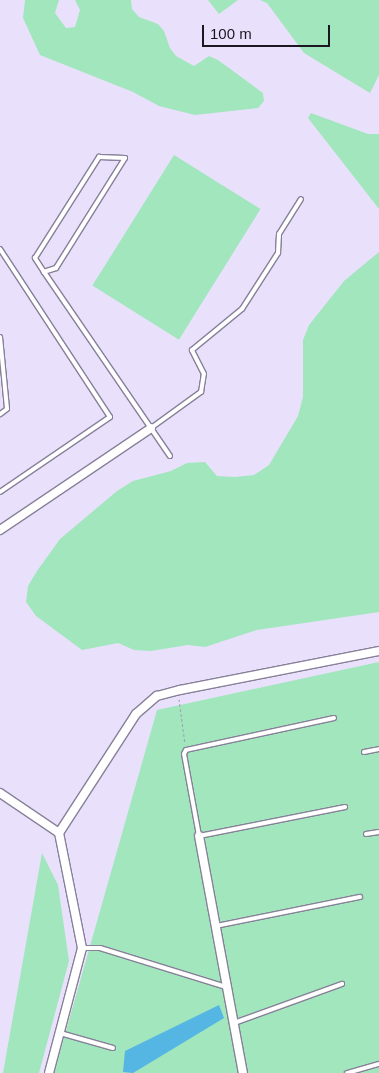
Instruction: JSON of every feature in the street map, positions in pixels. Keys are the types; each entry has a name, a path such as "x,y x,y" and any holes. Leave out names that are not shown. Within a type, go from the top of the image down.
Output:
{"street":[{"path":"0,530 151,428"},
{"path":"49,1073 82,948 59,833 136,714 157,696 180,690 379,651"},
{"path":"0,793 59,833"},
{"path":"199,836 242,1073"}],"lane":[{"path":"44,272 56,268 125,158 99,157 35,258 44,272 170,456"},
{"path":"151,428 201,392 204,374 192,350 242,309 278,253 279,234 301,199"},
{"path":"0,249 110,417 0,492"},
{"path":"0,337 7,408 0,414"},
{"path":"334,718 186,750 184,754 199,836 346,806"},
{"path":"364,752 379,749"},
{"path":"366,834 379,832"},
{"path":"216,926 360,897"},
{"path":"82,948 100,948 227,987"},
{"path":"234,1024 342,984"},
{"path":"60,1033 113,1048"},
{"path":"348,1073 379,1064"}],"path":[{"path":"180,690 178,705 186,750"}],"green space":[{"path":"25,0 59,0 55,13 66,28 75,27 80,10 75,0 131,0 132,9 139,17 158,24 164,31 170,48 176,56 194,66 209,56 218,60 263,93 264,101 258,108 195,115 159,106 133,92 40,55 23,18"},
{"path":"208,0 238,0 219,14"},
{"path":"260,0 379,0 379,75 370,93 304,53 267,3"},
{"path":"311,113 368,134 379,134 379,209 308,118"},
{"path":"174,155 261,209 179,340 92,286"},
{"path":"379,252 379,612 257,630 205,647 188,645 151,651 134,650 118,643 82,650 36,616 26,602 28,586 37,571 60,539 117,491 133,481 171,471 187,463 205,462 217,476 235,477 254,475 269,465 298,416 303,397 303,340 309,325 344,281"},
{"path":"379,662 379,1073 54,1073 157,710"},
{"path":"42,853 58,885 69,961 39,1073 3,1073"}],"water":[{"path":"219,1005 224,1018 133,1073 123,1072 125,1051"}]}
